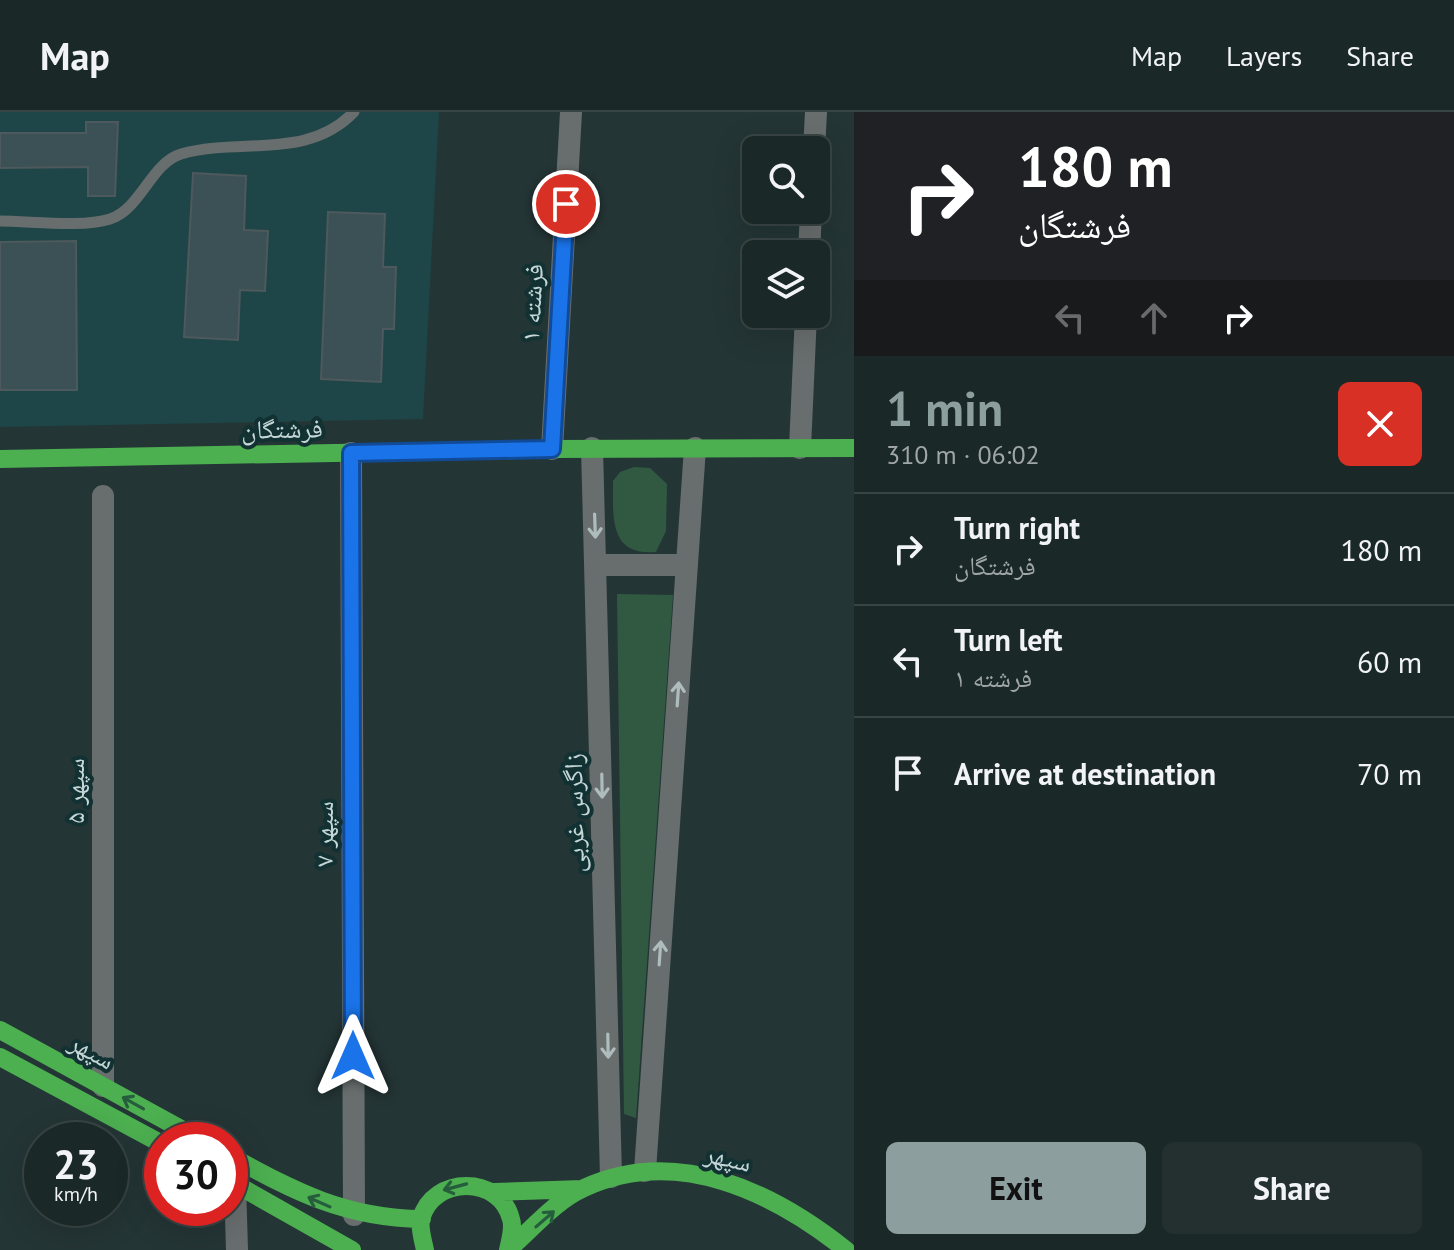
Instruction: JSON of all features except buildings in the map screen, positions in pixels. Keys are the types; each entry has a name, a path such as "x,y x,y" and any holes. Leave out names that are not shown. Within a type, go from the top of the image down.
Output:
{"street":[{"name":"فرشته ۱","path":"552,449 571,112"},
{"path":"815,136 816,112"},
{"path":"800,448 805,328"},
{"name":"فرشتگان","path":"0,459 592,448 854,448"},
{"name":"زاگرس غربی","path":"592,448 611,1177"},
{"path":"645,1171 695,448"},
{"name":"سپهر ۷","path":"351,453 354,1215"},
{"name":"سپهر ۵","path":"103,496 103,1086"},
{"path":"596,565 687,565"},
{"name":"سپهر","path":"0,1030 168,1122"},
{"name":"سپهر","path":"0,1057 144,1135"},
{"path":"103,1086 103,1113"},
{"path":"248,1165 319,1203 354,1215 386,1220 422,1219"},
{"name":"سپهر","path":"582,1189 611,1177 645,1171 715,1179 755,1191 809,1220 846,1250"},
{"path":"425,1250 421,1239 422,1219 435,1196 448,1187 479,1185 494,1192 582,1189"},
{"path":"508,1250 582,1189"},
{"path":"248,1191 351,1249 354,1215"},
{"path":"494,1192 511,1218 512,1240 508,1250"},
{"path":"235,1226 237,1250"}],"lane":[{"path":"0,221 113,218 129,208 176,156 202,149 303,143 343,123 354,112"}],"shaded area":[{"path":"0,112 439,112 423,419 0,427"}],"green space":[{"path":"634,467 650,468 667,484 666,531 656,552 629,548 617,532 614,521 613,481 620,472"},
{"path":"617,594 673,595 636,1118 624,1114"}],"traffic: fast":[{"path":"0,459 552,449 854,448"},
{"path":"0,1030 168,1122"},
{"path":"0,1057 144,1134"},
{"path":"248,1166 322,1201 369,1214 422,1219"},
{"path":"508,1250 554,1208 584,1188 619,1176 654,1171 689,1173 756,1194 818,1229 846,1250"},
{"path":"425,1250 421,1219 428,1205 439,1194 466,1186 494,1194 504,1205 512,1223 508,1250"},
{"path":"494,1192 582,1189"},
{"path":"248,1191 352,1250"}],"route":[{"path":"353,1056 351,453 552,449 566,204"}]}
